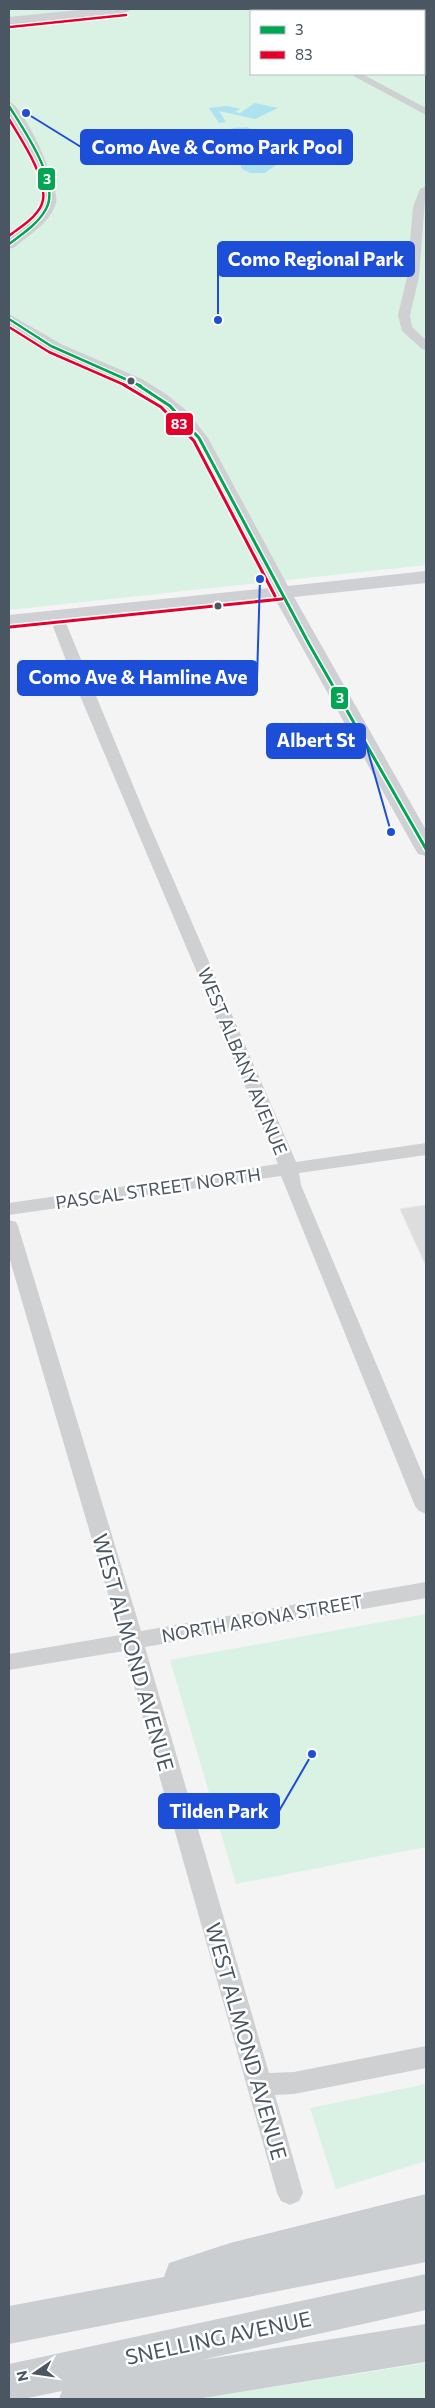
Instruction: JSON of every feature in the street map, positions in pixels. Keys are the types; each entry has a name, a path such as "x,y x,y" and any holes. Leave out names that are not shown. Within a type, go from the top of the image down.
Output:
{"main road":[{"path":"9,16 93,9"},
{"path":"9,21 125,9"},
{"path":"9,106 46,180 50,196 47,207 37,220 9,244"},
{"path":"9,319 32,336 152,392 182,415 199,438 281,593 420,826 426,849"},
{"path":"9,621 426,577"},
{"path":"65,2313 230,2261 426,2211"},
{"path":"9,2325 426,2244"},
{"name":"SNELLING AVENUE","path":"9,2383 426,2292"},
{"path":"79,2399 426,2343"}],"street":[{"path":"357,75 426,112"},
{"path":"426,190 419,207 413,277 404,315 406,328 426,346"},
{"name":"WEST ALBANY AVENUE","path":"56,616 76,672 285,1155 287,1169 426,1506"},
{"name":"PASCAL STREET NORTH","path":"9,1208 426,1149"},
{"name":"WEST ALMOND AVENUE","path":"9,1226 132,1642 290,2193"},
{"name":"NORTH ARONA STREET","path":"9,1662 132,1642 293,1611 426,1590"},
{"path":"260,2085 294,2083 426,2057"}],"green space":[{"path":"9,9 426,9 426,565 9,610"},
{"path":"426,1614 426,1847 236,1884 170,1660"},
{"path":"426,2084 426,2161 336,2189 310,2108"},
{"path":"426,2363 426,2399 197,2399"}],"water":[{"path":"255,103 278,108 255,119 219,111 226,122 219,123 209,108 227,106 240,109 235,112 240,113"},
{"path":"247,127 265,135 265,139 259,148 239,143 240,137 228,134 233,128"},
{"path":"234,153 269,153 248,155 278,158 273,160 276,165 265,173 250,173 242,169 240,164 229,156"}],"building":[{"path":"426,1205 426,1266 400,1209"}],"transit line":[{"name":"83","path":"10,27 126,15"},
{"name":"3","path":"9,106 36,153 47,180 49,192 49,202 42,215 32,226 9,244"},
{"name":"83","path":"9,119 37,170 43,191 43,200 38,211 9,236"},
{"name":"3","path":"9,319 51,346 122,377 159,397 185,421 199,438 309,644 426,849"},
{"name":"83","path":"9,327 49,352 132,388 156,403 181,425 194,441 275,596"},
{"name":"83","path":"10,627 282,599"}],"place":[{"name":"Como Ave & Como Park Pool","path":"26,113"},
{"name":"Como Regional Park","path":"218,320"},
{"name":"Como Ave & Hamline Ave","path":"260,579"},
{"name":"Albert St","path":"391,832"},
{"name":"Tilden Park","path":"312,1754"}]}
